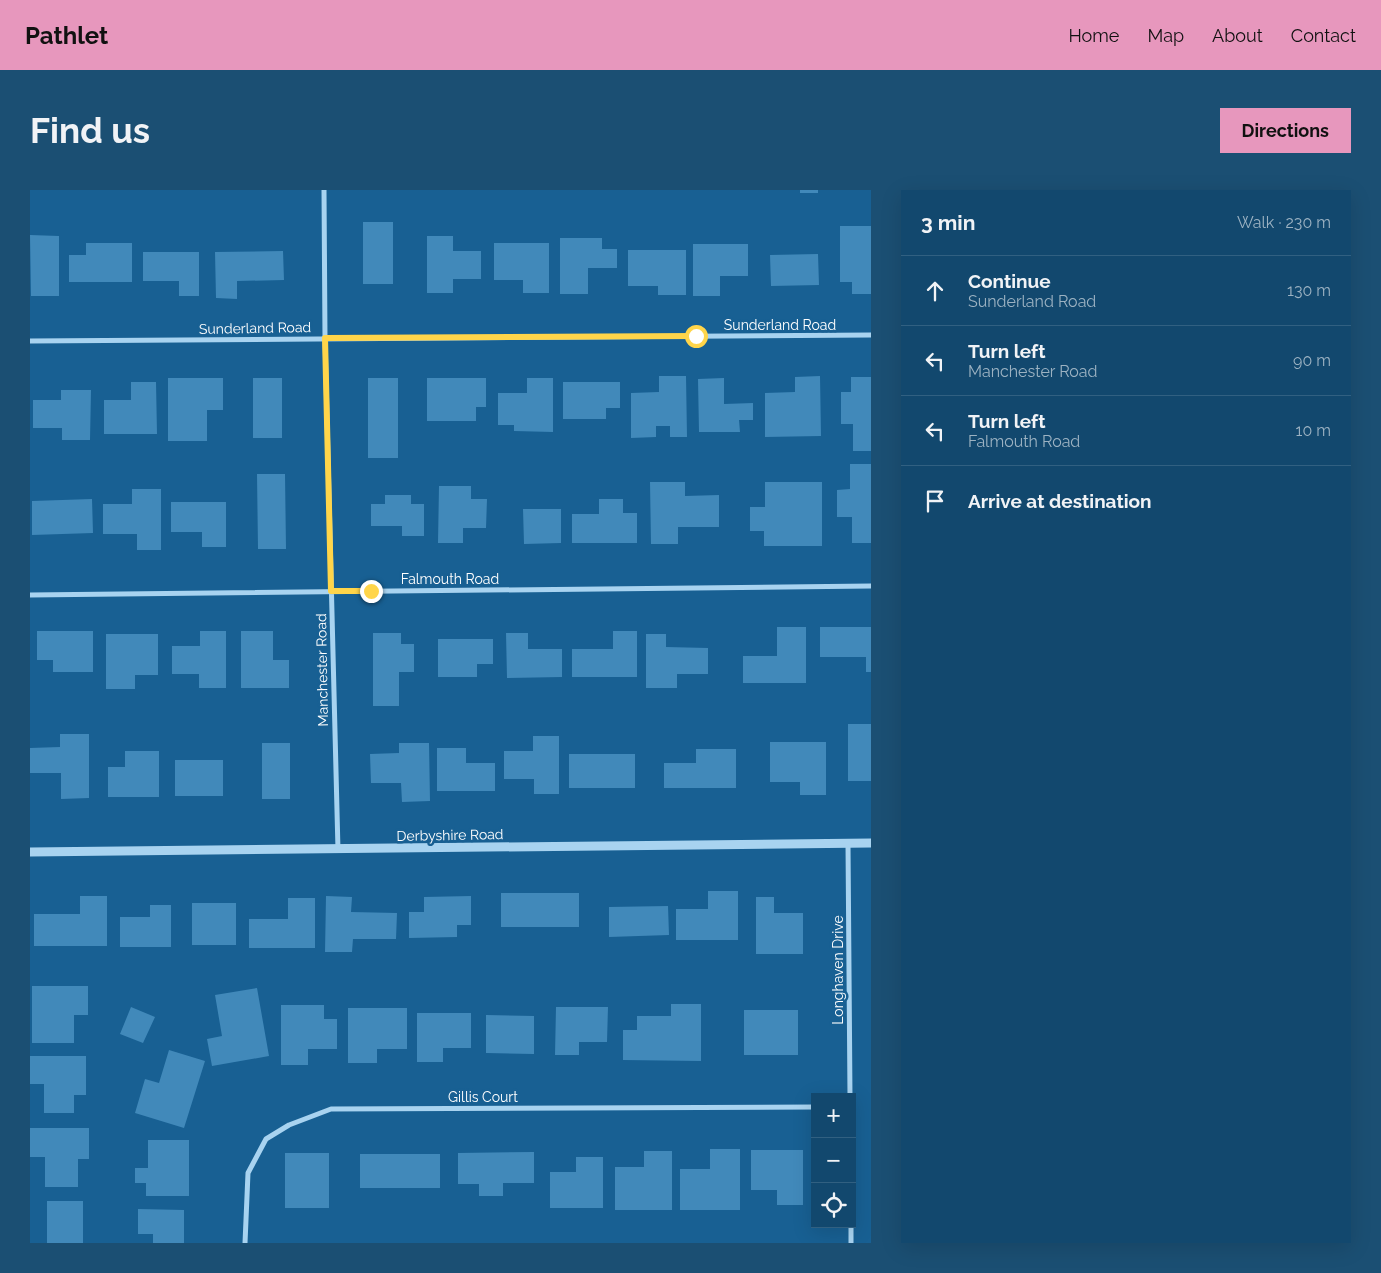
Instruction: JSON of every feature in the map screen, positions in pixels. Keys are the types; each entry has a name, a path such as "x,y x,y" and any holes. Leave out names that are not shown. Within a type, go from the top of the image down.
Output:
{"street":[{"name":"Manchester Road","path":"324,190 325,338 338,850"},
{"name":"Sunderland Road","path":"30,341 871,336"},
{"name":"Falmouth Road","path":"30,595 871,586"},
{"name":"Longhaven Drive","path":"848,844 850,1093"},
{"name":"Derbyshire Road","path":"30,852 871,844"},
{"name":"Gillis Court","path":"245,1243 248,1173 266,1139 290,1125 331,1109 811,1107"},
{"path":"851,1228 851,1243"}],"building":[{"path":"800,190 818,190 818,193 800,193"},
{"path":"363,222 393,222 393,284 363,284"},
{"path":"840,226 871,226 871,294 852,294 852,282 840,282"},
{"path":"30,235 59,236 59,296 31,296"},
{"path":"427,236 453,236 453,251 481,251 481,279 453,279 453,293 427,293"},
{"path":"560,238 602,238 602,249 617,249 617,268 588,268 588,294 560,294"},
{"path":"86,243 132,243 132,282 69,282 69,255 86,255"},
{"path":"494,243 549,243 549,293 523,293 523,280 494,280"},
{"path":"693,244 748,244 748,276 720,276 720,296 693,296"},
{"path":"628,250 686,250 686,295 658,295 658,286 628,286"},
{"path":"283,251 284,280 237,281 237,299 216,298 215,252"},
{"path":"143,252 199,252 199,296 179,296 179,281 143,281"},
{"path":"818,254 819,285 771,286 770,255"},
{"path":"659,376 686,376 687,437 670,437 670,426 656,426 656,437 631,438 631,393 659,392"},
{"path":"820,376 821,436 765,437 765,393 795,392 795,377"},
{"path":"851,377 871,377 871,451 853,451 853,424 841,424 841,392 851,392"},
{"path":"168,378 223,378 223,410 207,410 207,441 168,441"},
{"path":"253,378 282,378 282,438 253,438"},
{"path":"368,378 398,378 398,458 368,458"},
{"path":"427,378 486,378 486,407 476,407 476,421 427,421"},
{"path":"527,378 553,378 553,432 514,431 514,425 498,425 498,393 527,393"},
{"path":"724,378 724,404 753,403 753,420 739,420 740,432 699,432 698,379"},
{"path":"131,382 156,382 157,434 104,434 104,400 131,400"},
{"path":"563,382 620,382 620,408 606,408 606,419 563,419"},
{"path":"61,390 91,390 90,440 62,440 62,428 33,428 33,400 61,400"},
{"path":"850,464 871,464 871,543 852,543 852,517 837,517 837,490 850,489"},
{"path":"257,474 285,474 286,549 258,549"},
{"path":"650,482 685,482 685,496 719,495 719,527 678,527 678,544 651,544"},
{"path":"765,482 822,482 822,546 764,546 764,531 750,531 750,507 765,507"},
{"path":"439,486 471,486 471,499 487,499 486,528 463,528 463,543 438,543"},
{"path":"132,489 161,489 161,550 137,550 137,534 103,534 103,504 132,504"},
{"path":"385,495 411,495 411,504 424,504 424,536 402,536 402,526 371,526 371,504 385,504"},
{"path":"92,499 93,533 32,535 32,501"},
{"path":"599,499 623,499 623,513 637,513 637,543 572,543 572,514 599,514"},
{"path":"171,502 226,502 226,547 202,547 202,532 171,532"},
{"path":"523,509 561,509 561,543 524,544"},
{"path":"777,627 806,627 806,683 743,683 743,656 777,656"},
{"path":"820,627 871,627 871,672 866,672 866,657 820,657"},
{"path":"37,631 93,631 93,672 53,672 53,660 37,660"},
{"path":"200,631 226,631 226,688 199,688 199,674 172,674 172,646 200,646"},
{"path":"241,631 273,631 273,660 289,660 289,688 241,688"},
{"path":"613,631 637,631 637,677 572,677 572,649 613,649"},
{"path":"373,633 401,633 401,644 414,644 414,672 399,672 399,706 373,706"},
{"path":"506,633 528,633 528,649 562,649 562,677 507,678"},
{"path":"106,634 158,634 158,675 135,675 135,689 106,689"},
{"path":"646,634 666,634 666,647 708,648 708,674 677,674 677,688 646,688"},
{"path":"438,639 493,639 493,664 477,664 477,677 438,677"},
{"path":"848,724 871,724 871,781 848,781"},
{"path":"60,734 89,734 89,798 61,799 61,773 30,773 30,748 60,747"},
{"path":"533,736 559,736 559,794 534,794 534,779 504,779 504,751 533,751"},
{"path":"770,742 826,742 826,795 800,795 800,782 770,782"},
{"path":"262,743 290,743 290,799 262,799"},
{"path":"399,743 429,743 430,801 402,802 401,783 371,783 370,754 399,753"},
{"path":"437,748 466,748 466,763 495,763 495,791 437,791"},
{"path":"696,749 736,749 736,788 664,788 664,763 696,763"},
{"path":"125,751 159,751 159,797 108,797 108,767 125,767"},
{"path":"569,754 635,754 635,788 569,788"},
{"path":"175,760 223,760 223,796 175,796"},
{"path":"708,891 738,891 738,940 676,940 676,909 708,909"},
{"path":"501,893 579,893 579,927 501,927"},
{"path":"80,896 107,896 107,946 34,946 34,914 80,914"},
{"path":"326,896 352,897 351,912 397,913 396,939 353,939 352,952 325,952"},
{"path":"471,896 471,925 457,925 457,937 409,938 409,912 424,912 424,897"},
{"path":"756,897 774,897 774,913 803,913 803,954 756,954"},
{"path":"288,898 315,898 315,948 249,948 249,919 288,919"},
{"path":"192,903 236,903 236,945 192,945"},
{"path":"150,905 171,905 171,947 120,947 120,917 150,917"},
{"path":"668,906 669,935 609,937 609,907"},
{"path":"32,986 88,986 88,1015 74,1015 74,1043 32,1043"},
{"path":"257,988 269,1056 212,1066 207,1039 222,1036 215,995"},
{"path":"671,1004 701,1004 701,1061 623,1060 623,1030 637,1030 637,1016 671,1016"},
{"path":"281,1005 324,1005 324,1019 337,1019 337,1049 308,1049 308,1065 281,1065"},
{"path":"131,1007 155,1017 143,1043 120,1034"},
{"path":"556,1007 608,1007 607,1042 579,1042 579,1055 555,1055"},
{"path":"348,1008 407,1008 407,1049 377,1049 377,1063 348,1063"},
{"path":"744,1010 798,1010 798,1055 744,1055"},
{"path":"417,1013 471,1013 471,1048 443,1048 443,1062 417,1062"},
{"path":"486,1015 534,1016 534,1054 486,1053"},
{"path":"169,1050 205,1061 184,1128 135,1113 145,1079 159,1083"},
{"path":"30,1056 86,1056 86,1095 74,1095 74,1113 44,1113 44,1084 30,1084"},
{"path":"30,1128 89,1128 89,1159 78,1159 78,1187 45,1187 45,1157 30,1157"},
{"path":"148,1140 189,1140 189,1196 146,1196 146,1183 135,1183 135,1168 148,1168"},
{"path":"710,1149 740,1149 740,1210 680,1210 680,1169 710,1169"},
{"path":"751,1150 803,1150 803,1205 777,1205 777,1190 751,1190"},
{"path":"644,1151 672,1151 672,1210 615,1210 615,1167 644,1167"},
{"path":"534,1152 534,1183 503,1183 503,1196 479,1196 479,1184 458,1184 458,1153"},
{"path":"285,1153 329,1153 329,1208 285,1208"},
{"path":"360,1154 440,1154 440,1188 360,1188"},
{"path":"576,1157 603,1157 603,1208 550,1208 550,1172 576,1172"},
{"path":"47,1201 83,1201 83,1243 47,1243"},
{"path":"138,1209 184,1210 184,1243 153,1243 153,1234 138,1234"}],"route":[{"path":"371,591 331,591 325,338 696,336"}]}
